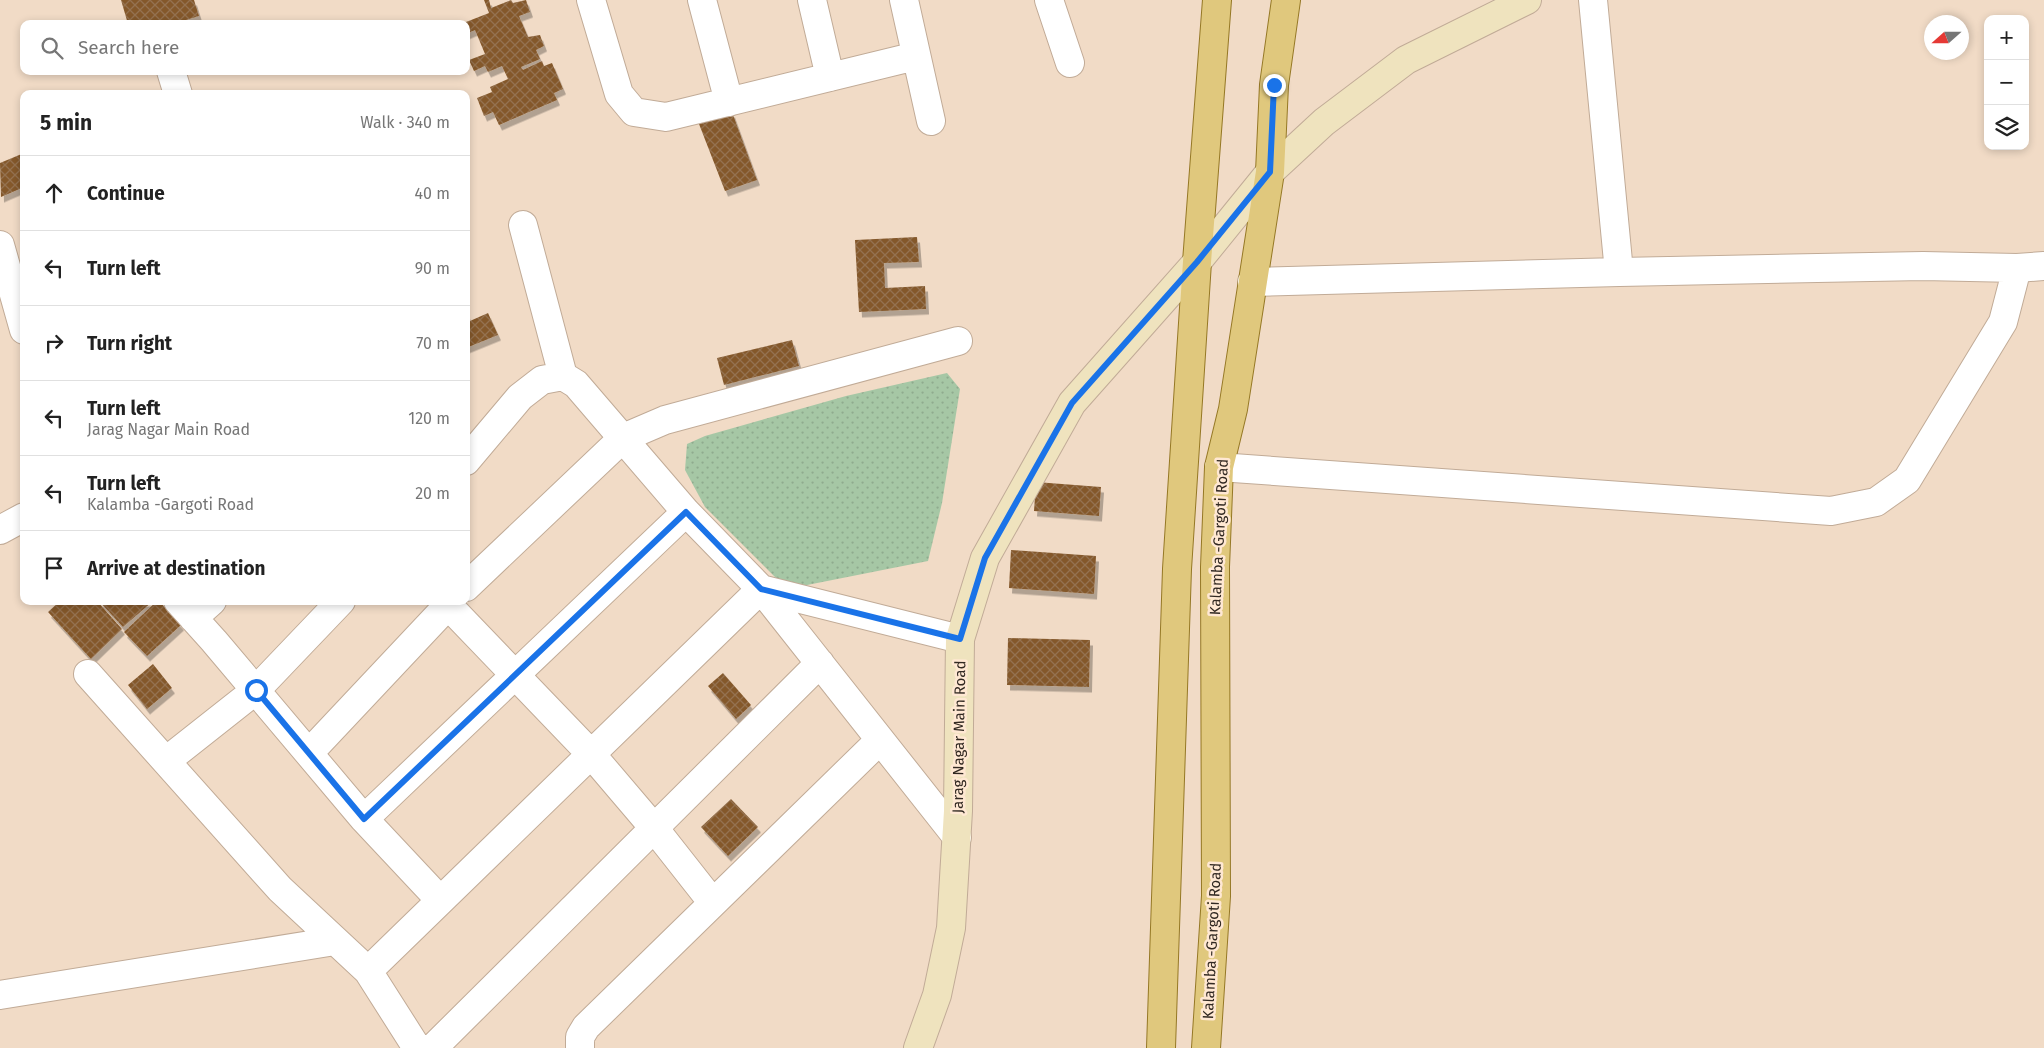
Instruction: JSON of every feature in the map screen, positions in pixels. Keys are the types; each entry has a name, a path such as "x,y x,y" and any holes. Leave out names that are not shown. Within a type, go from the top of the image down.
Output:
{"main road":[{"path":"1161,1048 1177,569 1197,262 1217,0"},
{"name":"Kalamba -Gargoti Road","path":"1206,1048 1216,896 1215,567 1219,467 1233,409 1270,172 1274,85 1286,0"}],"street":[{"path":"591,0 619,94 634,112 666,117 916,56"},
{"path":"702,0 729,102"},
{"path":"812,0 830,77"},
{"path":"904,0 930,121"},
{"path":"1049,0 1070,63"},
{"name":"Jarag Nagar Main Road","path":"918,1048 937,995 951,928 957,837 960,639 985,558 1072,403 1197,262 1270,172 1324,122 1406,60 1527,0"},
{"path":"1593,0 1619,272"},
{"path":"172,75 177,90"},
{"path":"523,225 563,376"},
{"path":"0,245 20,311"},
{"path":"1252,282 1619,272 1923,266 2017,268 2044,266"},
{"path":"1219,467 1832,511 1876,502 1907,480 2003,322 2017,268"},
{"path":"470,582 623,438 665,420 958,342"},
{"path":"470,456 520,397 542,380 563,376 576,384 686,512 761,589 957,837"},
{"path":"364,819 686,512"},
{"path":"0,530 20,519"},
{"path":"761,589 960,639"},
{"path":"368,971 761,589"},
{"path":"166,761 256,690 337,605"},
{"path":"309,753 446,605"},
{"path":"457,605 514,676 591,754 654,828 713,903"},
{"path":"194,607 256,690 364,819 440,900"},
{"path":"433,1048 820,662"},
{"path":"88,674 280,889 368,971 417,1048"},
{"path":"580,1048 580,1037 586,1027 880,740"},
{"path":"0,995 335,941"}],"green space":[{"path":"947,373 960,389 942,503 928,561 787,589 705,507 685,470 687,444 705,436 846,396"}],"building":[{"path":"121,0 194,0 199,16 186,20 127,20"},
{"path":"484,0 489,0 491,8 511,0 513,3 526,0 530,12 519,16 528,37 540,35 544,46 536,50 540,59 521,67 523,70 542,61 544,66 552,63 563,89 554,93 557,100 499,125 493,112 484,116 477,98 492,92 490,87 508,79 502,66 488,72 485,66 474,71 470,62 470,60 485,54 475,30 470,32 470,20 489,13"},
{"path":"732,112 757,180 725,191 699,124"},
{"path":"20,155 20,189 1,197 0,163"},
{"path":"917,237 919,262 884,263 885,288 925,286 926,309 859,312 855,240"},
{"path":"488,313 498,335 470,346 470,321"},
{"path":"792,340 799,366 724,385 717,358"},
{"path":"1036,482 1101,487 1099,516 1034,511"},
{"path":"1011,550 1096,556 1094,594 1009,588"},
{"path":"56,605 101,605 122,629 91,659 48,612"},
{"path":"103,605 148,605 123,627"},
{"path":"153,605 163,605 181,625 147,656 124,632"},
{"path":"1008,638 1090,640 1089,687 1007,685"},
{"path":"153,664 172,688 147,709 128,685"},
{"path":"723,673 751,705 736,719 708,686"},
{"path":"731,799 758,827 728,856 701,827"}],"route":[{"path":"256,690 364,819 686,512 761,589 960,639 985,558 1072,403 1197,262 1270,172 1274,85"}]}
